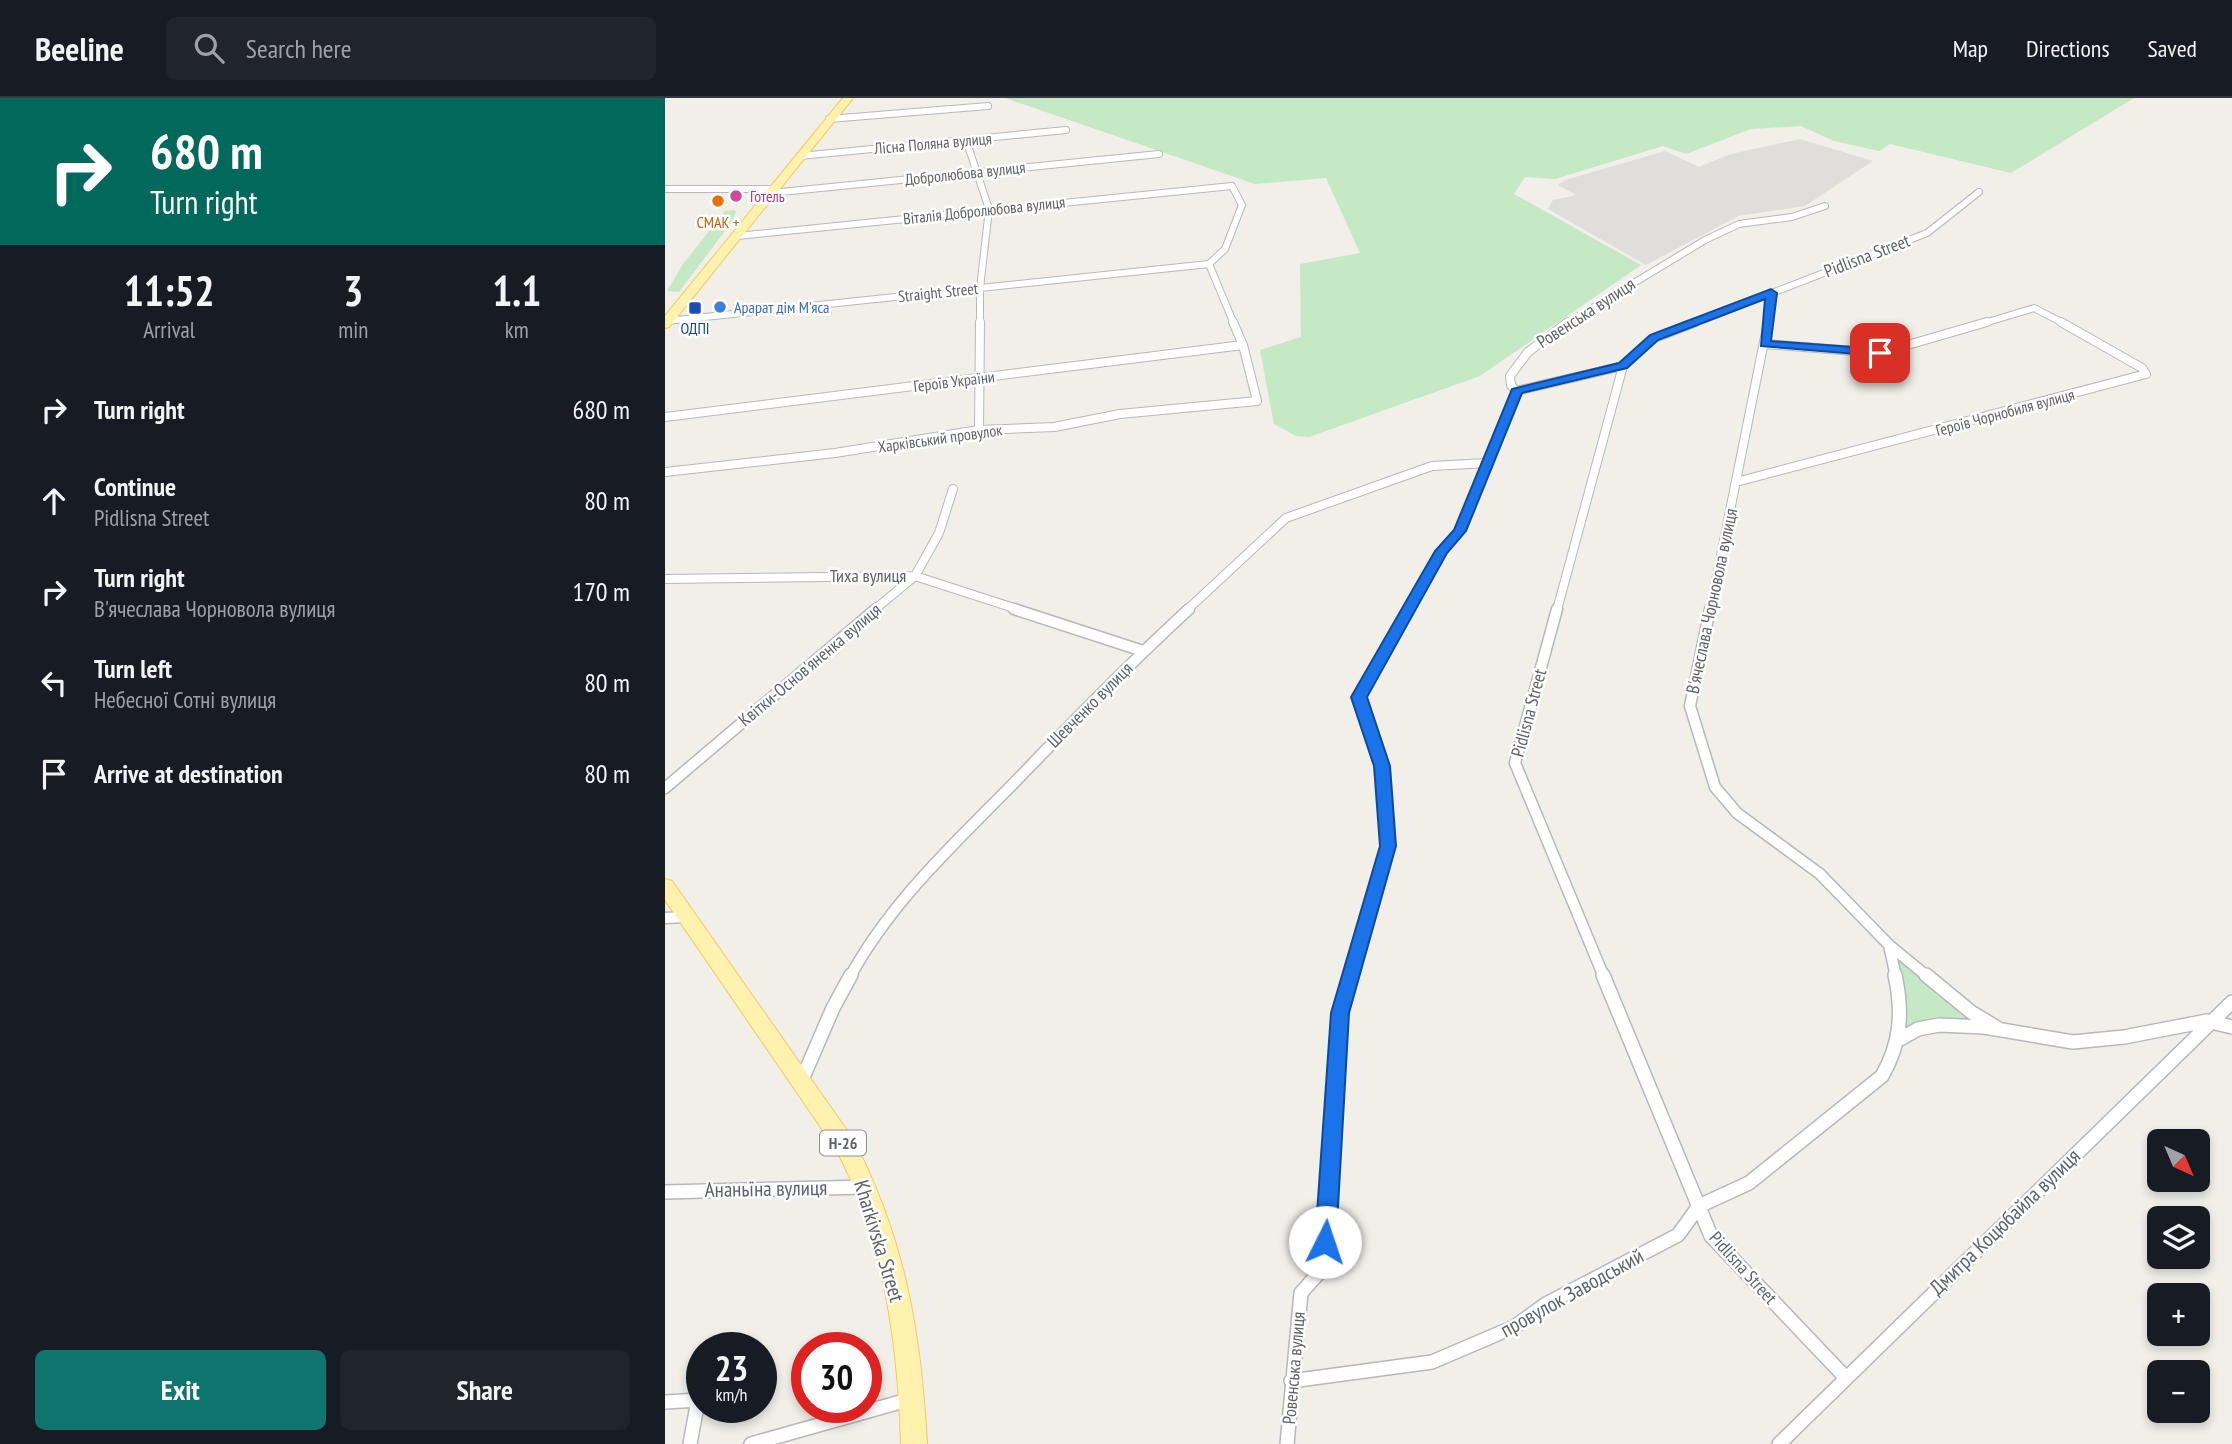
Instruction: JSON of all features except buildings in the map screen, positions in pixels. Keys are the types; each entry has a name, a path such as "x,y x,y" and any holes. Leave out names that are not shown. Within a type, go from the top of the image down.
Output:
{"main road":[{"path":"666,322 848,98"},
{"name":"Kharkivska Street","path":"665,886 676,917 801,1082 845,1145 867,1187 896,1283 913,1398 914,1444"}],"street":[{"path":"829,119 988,106"},
{"name":"Лісна Поляна вулиця","path":"800,156 1066,130"},
{"path":"966,140 989,209 980,288 977,378 979,430"},
{"name":"Добролюбова вулиця","path":"665,188 772,191 1159,154"},
{"name":"Віталія Добролюбова вулиця","path":"737,236 1232,186 1242,205 1240,212 1225,248 1209,264"},
{"name":"Pidlisna Street","path":"1846,1378 1711,1236 1515,763 1623,366 1654,338 1927,233 1979,192"},
{"name":"Ровенська вулиця","path":"1287,1444 1301,1293 1324,1267 1340,1013 1388,846 1382,766 1359,697 1441,551 1460,531 1517,391 1511,385 1510,376 1528,352 1575,317 1729,228 1792,217 1825,206"},
{"path":"1209,264 1243,345"},
{"name":"Straight Street","path":"666,322 1209,264"},
{"name":"В'ячеслава Чорновола вулиця","path":"1771,293 1765,344 1690,706 1715,788 1737,813 1820,874 1889,945 1971,1012 1999,1029"},
{"name":"Героїв Чорнобиля вулиця","path":"1737,482 2146,374 2142,368 2095,339 2034,308 1880,353 1765,344"},
{"name":"Героїв України","path":"665,416 1243,345"},
{"name":"Харківський провулок","path":"665,472 835,453 979,430 1055,427 1121,414 1257,401 1243,345"},
{"path":"1517,391 1623,366"},
{"name":"Шевченко вулиця","path":"801,1082 833,1008 869,942 919,879 1143,651 1286,518 1432,466 1487,463"},
{"name":"Квітки-Основ'яненка вулиця","path":"665,788 915,576 939,533 953,489"},
{"name":"Тиха вулиця","path":"665,579 915,576 1143,651"},
{"path":"1889,945 1902,1021 1900,1039"},
{"name":"Дмитра Коцюбайла вулиця","path":"1779,1444 2232,1002"},
{"path":"1900,1039 1911,1030 1926,1025 1999,1029 2031,1037 2072,1042 2114,1039 2210,1021 2232,1027"},
{"name":"провулок Заводський","path":"1291,1381 1432,1362 1514,1327 1546,1304 1678,1235 1699,1206 1749,1183 1865,1093 1882,1076 1895,1057 1900,1039"},
{"name":"Ананьїна вулиця","path":"665,1192 867,1187"},
{"path":"751,1444 913,1398"},
{"path":"665,1402 698,1400 689,1444"}],"shaded area":[{"path":"1800,139 1873,161 1805,206 1738,216 1646,265 1548,209 1553,200 1576,195 1558,185 1565,180 1665,151 1699,167 1731,154"}],"green space":[{"path":"1005,98 2134,98 2011,173 1890,144 1879,151 1834,141 1801,126 1751,129 1686,154 1663,146 1555,179 1525,177 1514,194 1641,265 1480,376 1309,437 1296,436 1274,424 1260,350 1301,337 1300,264 1360,253 1326,178 1255,184"},
{"path":"725,211 736,212 731,223 679,292 667,291 683,264"},
{"path":"1889,945 1999,1029 1958,1025 1900,1039"}],"place":[{"name":"Готель","path":"736,196"},
{"name":"СМАК +","path":"718,201"},
{"name":"Арарат дім М'яса","path":"720,307"},
{"name":"ОДПІ","path":"695,308"}],"route":[{"path":"1325,1242 1340,1013 1388,846 1382,766 1359,697 1441,551 1460,531 1517,391 1623,366 1654,338 1771,293 1765,344 1880,353"}]}
